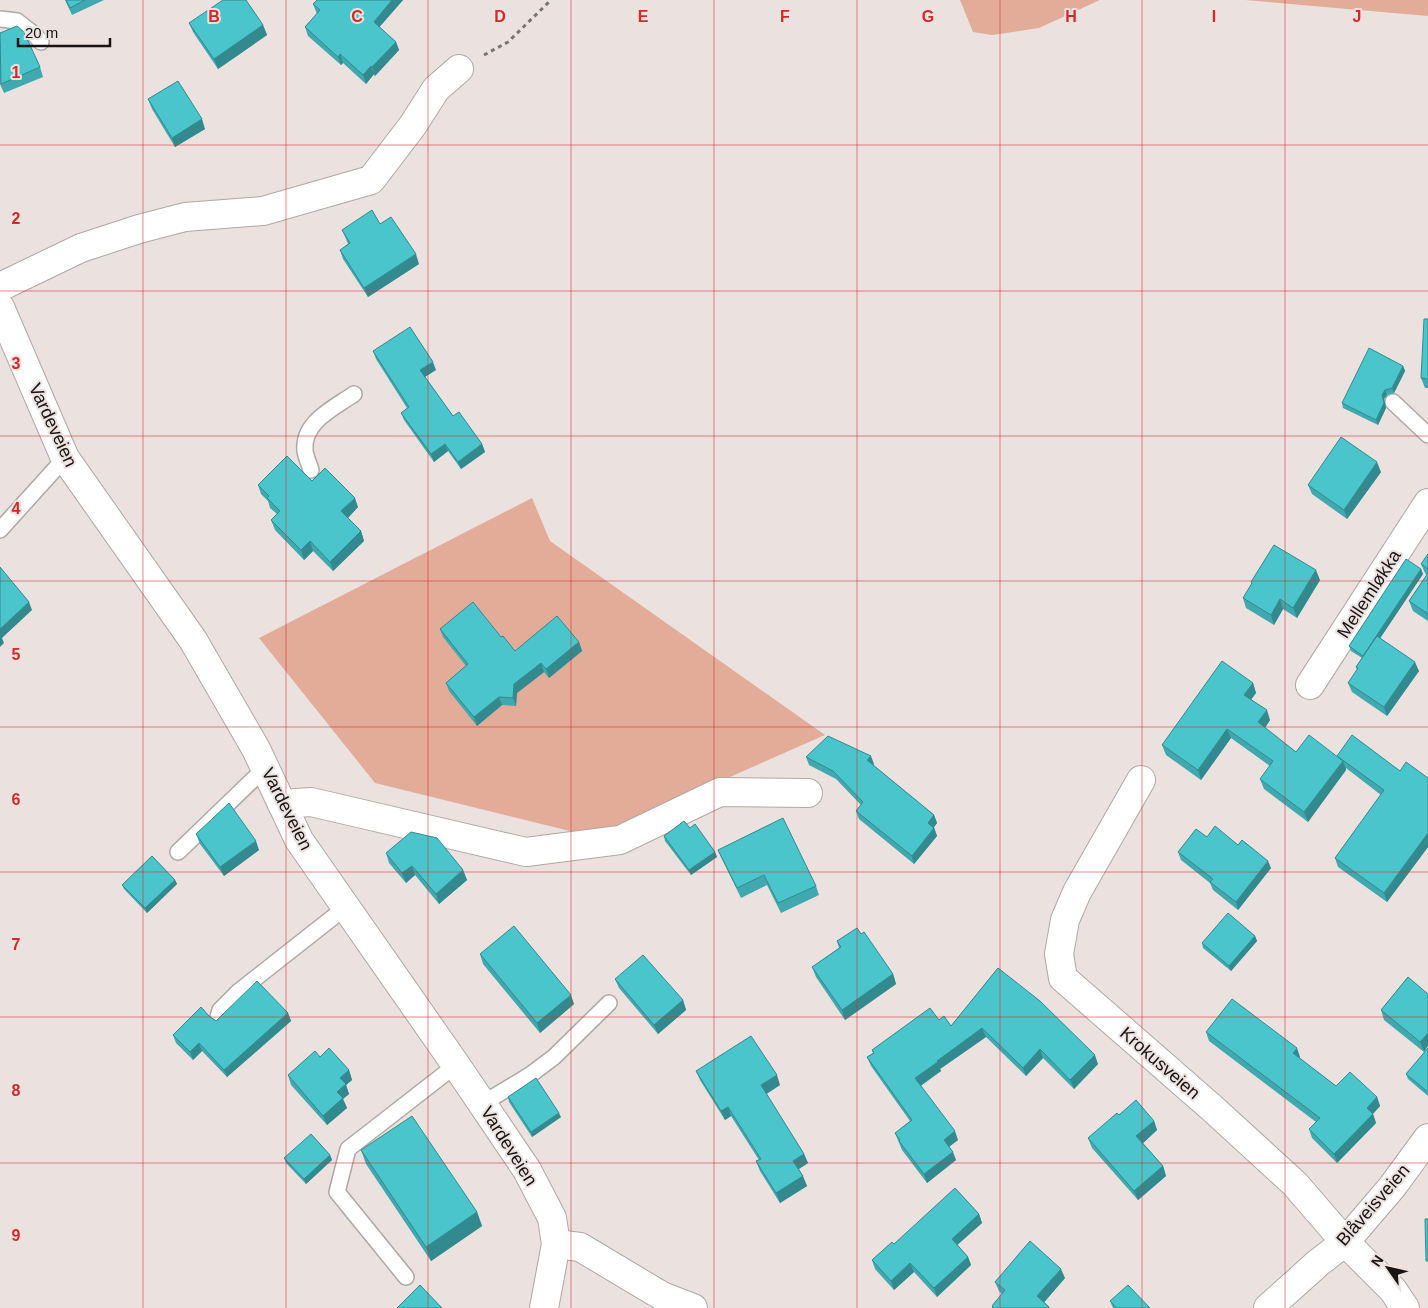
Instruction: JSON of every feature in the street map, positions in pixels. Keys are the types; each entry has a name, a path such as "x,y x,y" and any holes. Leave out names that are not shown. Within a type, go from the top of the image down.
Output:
{"street":[{"path":"0,287 81,248 138,229 185,217 263,210 371,180 413,125 436,89 459,69"},
{"name":"Vardeveien","path":"0,307 65,458 193,640 256,749 299,840 527,1170 552,1218 556,1244 544,1307"},
{"name":"Mellemløkka","path":"1310,685 1428,503"},
{"name":"Krokusveien","path":"1141,780 1077,892 1065,920 1059,954 1063,978 1212,1108 1295,1184 1345,1242 1394,1290 1405,1308"},
{"path":"282,804 310,802 526,852 620,840 720,792 808,793"},
{"name":"Blåveisveien","path":"1268,1308 1318,1263 1345,1242 1392,1187 1428,1138"},
{"path":"556,1244 580,1247 662,1296 693,1308"}],"lane":[{"path":"0,19 17,21 41,42"},
{"path":"311,470 305,450 306,438 310,428 322,416 354,394"},
{"path":"1393,402 1428,435"},
{"path":"0,530 65,458"},
{"path":"178,852 265,768"},
{"path":"218,1017 220,1010 238,992 346,907"},
{"path":"482,1104 530,1075 554,1057 609,1003"},
{"path":"406,1277 337,1192 348,1149 456,1065"}],"path":[{"path":"459,69 508,42 551,0"}],"shaded area":[{"path":"960,0 1100,0 1039,28 992,35 973,32"},
{"path":"1245,0 1428,0 1428,16"},
{"path":"532,498 550,541 825,735 594,837 375,783 259,638"}],"building":[{"path":"66,0 85,0 70,8"},
{"path":"223,0 246,0 263,25 214,59 189,23"},
{"path":"317,0 392,0 374,22 396,42 363,75 340,54 338,57 305,27 320,10 313,4"},
{"path":"17,26 24,32 40,67 1,84 0,33"},
{"path":"178,81 202,119 172,138 148,99"},
{"path":"372,210 380,224 391,217 416,254 364,288 340,250 350,243 342,230"},
{"path":"1424,319 1428,319 1428,379 1421,378"},
{"path":"410,327 433,362 420,370 453,416 459,412 482,444 458,462 445,444 431,454 401,413 409,407 373,351"},
{"path":"1369,348 1403,366 1392,388 1385,390 1382,395 1384,403 1376,420 1342,403"},
{"path":"1341,437 1377,462 1344,510 1308,485"},
{"path":"287,456 312,481 325,468 355,498 341,511 361,531 330,562 310,541 301,550 271,520 280,511 267,498 269,496 258,485"},
{"path":"1274,545 1316,570 1293,608 1280,599 1271,615 1243,598"},
{"path":"1428,554 1428,569 1421,564"},
{"path":"1406,559 1421,569 1363,656 1349,646"},
{"path":"0,567 29,602 0,629"},
{"path":"1428,573 1428,614 1409,601"},
{"path":"473,602 501,637 503,636 515,651 557,616 579,642 546,669 541,663 514,684 513,698 499,697 474,717 446,683 468,664 440,629"},
{"path":"1377,636 1415,662 1384,707 1348,683 1358,668 1356,667"},
{"path":"1222,661 1253,683 1244,695 1267,710 1258,722 1296,752 1309,735 1343,761 1304,812 1260,779 1273,761 1227,729 1198,770 1162,745"},
{"path":"1352,735 1400,771 1406,762 1428,778 1428,833 1384,893 1335,858 1384,790 1337,756"},
{"path":"828,736 871,756 867,760 934,815 928,823 934,828 912,856 856,811 863,802 833,771 806,757"},
{"path":"229,803 256,841 220,867 196,834"},
{"path":"783,818 816,886 778,903 764,875 737,888 718,850"},
{"path":"684,821 690,828 695,824 715,852 689,870 664,836"},
{"path":"1215,826 1238,845 1242,840 1268,861 1236,902 1210,882 1213,879 1178,852 1196,829 1207,837"},
{"path":"411,832 437,838 463,870 436,894 412,866 402,873 386,853"},
{"path":"152,856 175,880 145,908 122,885"},
{"path":"1228,913 1255,936 1229,966 1202,943"},
{"path":"514,926 571,995 537,1023 480,954"},
{"path":"857,928 861,934 864,932 893,974 842,1010 812,967 841,947 837,941"},
{"path":"643,955 683,1000 654,1025 615,979"},
{"path":"998,968 1040,1001 1095,1055 1070,1080 1040,1049 1023,1068 982,1028 915,1078 955,1131 944,1140 953,1152 924,1174 895,1133 912,1120 867,1057 874,1053 872,1050 930,1008 939,1020 944,1016 951,1026"},
{"path":"1408,977 1428,994 1428,1033 1420,1042 1381,1010"},
{"path":"257,981 288,1013 224,1070 199,1043 190,1052 173,1035 201,1007 216,1021"},
{"path":"1232,999 1297,1048 1293,1053 1336,1086 1350,1072 1377,1097 1367,1108 1373,1114 1334,1154 1309,1129 1320,1118 1206,1032"},
{"path":"751,1036 777,1075 761,1085 804,1154 793,1161 803,1176 776,1193 756,1161 761,1159 728,1107 721,1111 696,1071"},
{"path":"329,1048 349,1070 340,1078 346,1084 337,1092 343,1098 323,1116 288,1075 315,1051 320,1057"},
{"path":"1428,1048 1428,1092 1406,1074"},
{"path":"536,1078 559,1113 531,1132 508,1097"},
{"path":"1136,1100 1154,1121 1136,1136 1163,1166 1134,1191 1088,1138 1117,1113 1119,1115"},
{"path":"412,1116 477,1212 426,1247 361,1150"},
{"path":"311,1134 330,1155 304,1179 284,1158"},
{"path":"955,1188 979,1214 952,1239 968,1257 934,1288 910,1263 891,1281 872,1260 892,1242 894,1244"},
{"path":"1425,1219 1428,1219 1428,1261 1426,1261"},
{"path":"1030,1241 1061,1269 1037,1296 1049,1307 994,1308 992,1306 1005,1290 995,1282"},
{"path":"420,1285 442,1308 397,1308"},
{"path":"1128,1285 1150,1308 1117,1308 1110,1301"}]}
